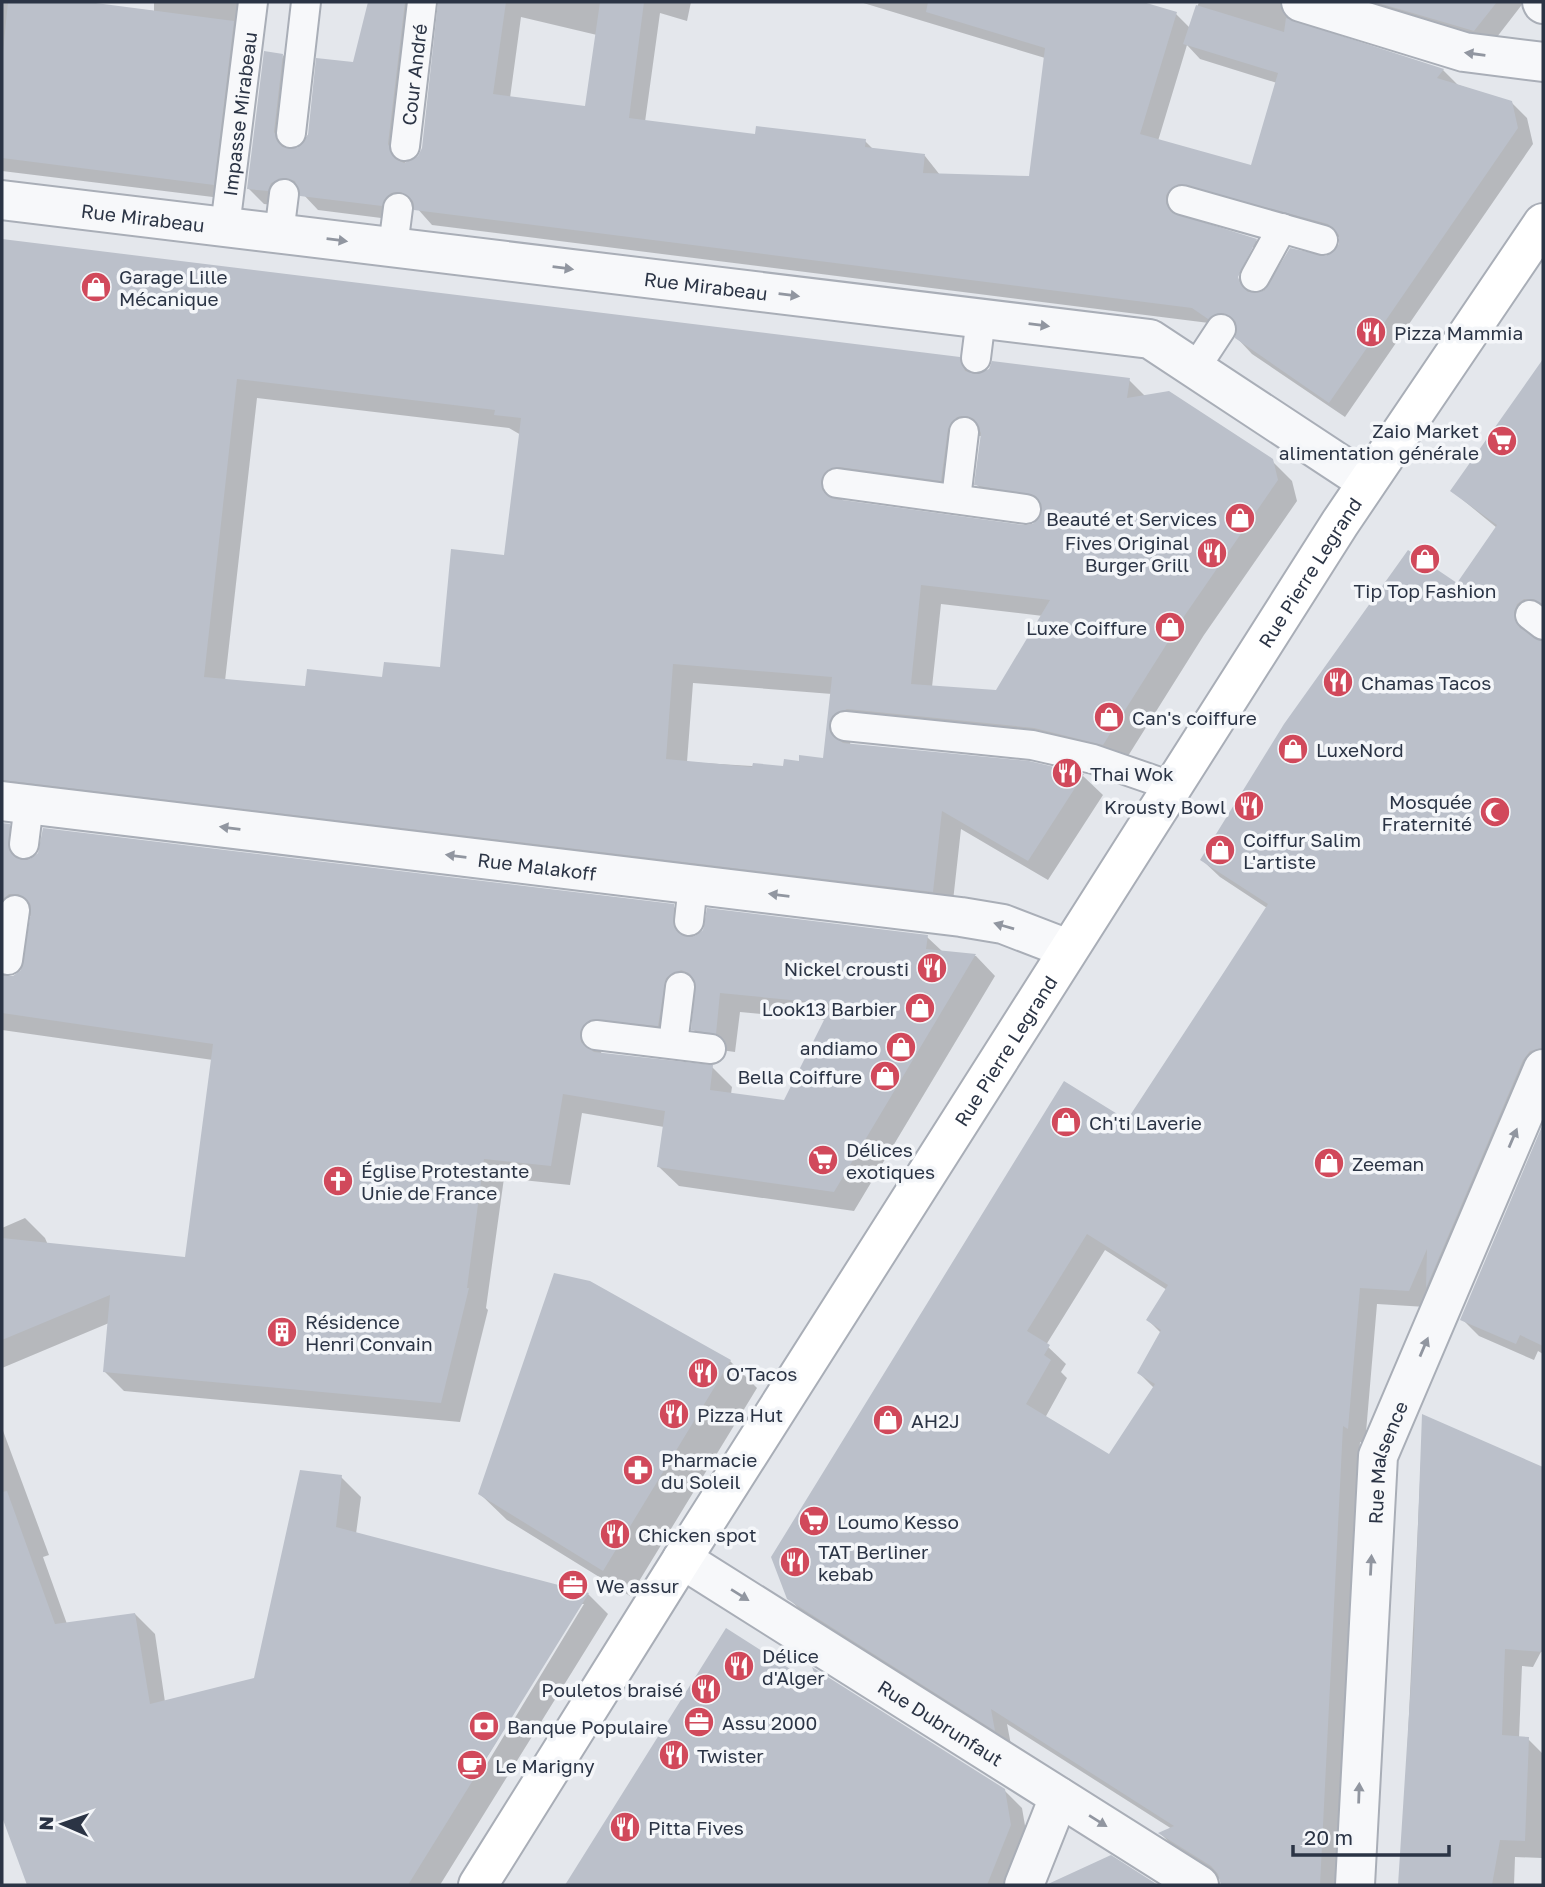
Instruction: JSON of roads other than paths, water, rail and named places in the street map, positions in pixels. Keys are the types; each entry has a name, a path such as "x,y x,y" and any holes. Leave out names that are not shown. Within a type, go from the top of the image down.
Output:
{"main road":[{"name":"Rue Pierre Legrand","path":"478,1885 1068,949 1367,482 1543,223"}],"street":[{"path":"1301,2 1464,52 1543,62"},
{"name":"Rue Mirabeau","path":"2,201 1150,339 1367,482"},
{"name":"Rue Malakoff","path":"15,803 691,903 1003,924 1068,949"},
{"name":"Rue Malsence","path":"1355,1885 1378,1456 1543,1069"},
{"name":"Rue Dubrunfaut","path":"682,1559 1199,1885"},
{"path":"1024,1885 1059,1797"}],"lane":[{"name":"Impasse Mirabeau","path":"225,227 253,2"},
{"path":"291,133 306,2"},
{"name":"Cour André","path":"405,146 422,2"},
{"path":"279,234 284,194"},
{"path":"1182,201 1323,240"},
{"path":"393,247 398,208"},
{"path":"1255,277 1282,228"},
{"path":"976,358 981,318"},
{"path":"1196,368 1221,329"},
{"path":"956,499 964,432"},
{"path":"837,483 1026,509"},
{"path":"845,726 1032,745 1093,759 1174,787"},
{"path":"15,803 24,844"},
{"path":"2,959 8,960 15,910"},
{"path":"673,1045 680,987"},
{"path":"596,1035 711,1049"}],"place":[{"name":"Garage Lille Mécanique","path":"96,287"},
{"name":"Pizza Mammia","path":"1371,332"},
{"name":"Zaio Market alimentation générale","path":"1502,441"},
{"name":"Beauté et Services","path":"1240,518"},
{"name":"Fives Original Burger Grill","path":"1212,553"},
{"name":"Tip Top Fashion","path":"1425,559"},
{"name":"Luxe Coiffure","path":"1170,627"},
{"name":"Chamas Tacos","path":"1338,682"},
{"name":"Can's coiffure","path":"1109,717"},
{"name":"LuxeNord","path":"1293,749"},
{"name":"Thai Wok","path":"1067,773"},
{"name":"Krousty Bowl","path":"1249,806"},
{"name":"Mosquée Fraternité","path":"1495,812"},
{"name":"Coiffur Salim L'artiste","path":"1220,850"},
{"name":"Nickel crousti","path":"932,968"},
{"name":"Look13 Barbier","path":"920,1008"},
{"name":"andiamo","path":"901,1047"},
{"name":"Bella Coiffure","path":"885,1076"},
{"name":"Ch'ti Laverie","path":"1066,1122"},
{"name":"Délices exotiques","path":"823,1160"},
{"name":"Zeeman","path":"1329,1163"},
{"name":"Église Protestante Unie de France","path":"338,1181"},
{"name":"Résidence Henri Convain","path":"282,1332"},
{"name":"O'Tacos","path":"703,1373"},
{"name":"Pizza Hut","path":"674,1414"},
{"name":"AH2J","path":"888,1420"},
{"name":"Pharmacie du Soleil","path":"638,1470"},
{"name":"Loumo Kesso","path":"814,1521"},
{"name":"Chicken spot","path":"615,1534"},
{"name":"TAT Berliner kebab","path":"795,1562"},
{"name":"We assur","path":"573,1585"},
{"name":"Délice d'Alger","path":"739,1666"},
{"name":"Pouletos braisé","path":"706,1689"},
{"name":"Assu 2000","path":"699,1722"},
{"name":"Banque Populaire","path":"484,1726"},
{"name":"Twister","path":"674,1755"},
{"name":"Le Marigny","path":"472,1765"},
{"name":"Pitta Fives","path":"625,1827"}]}
